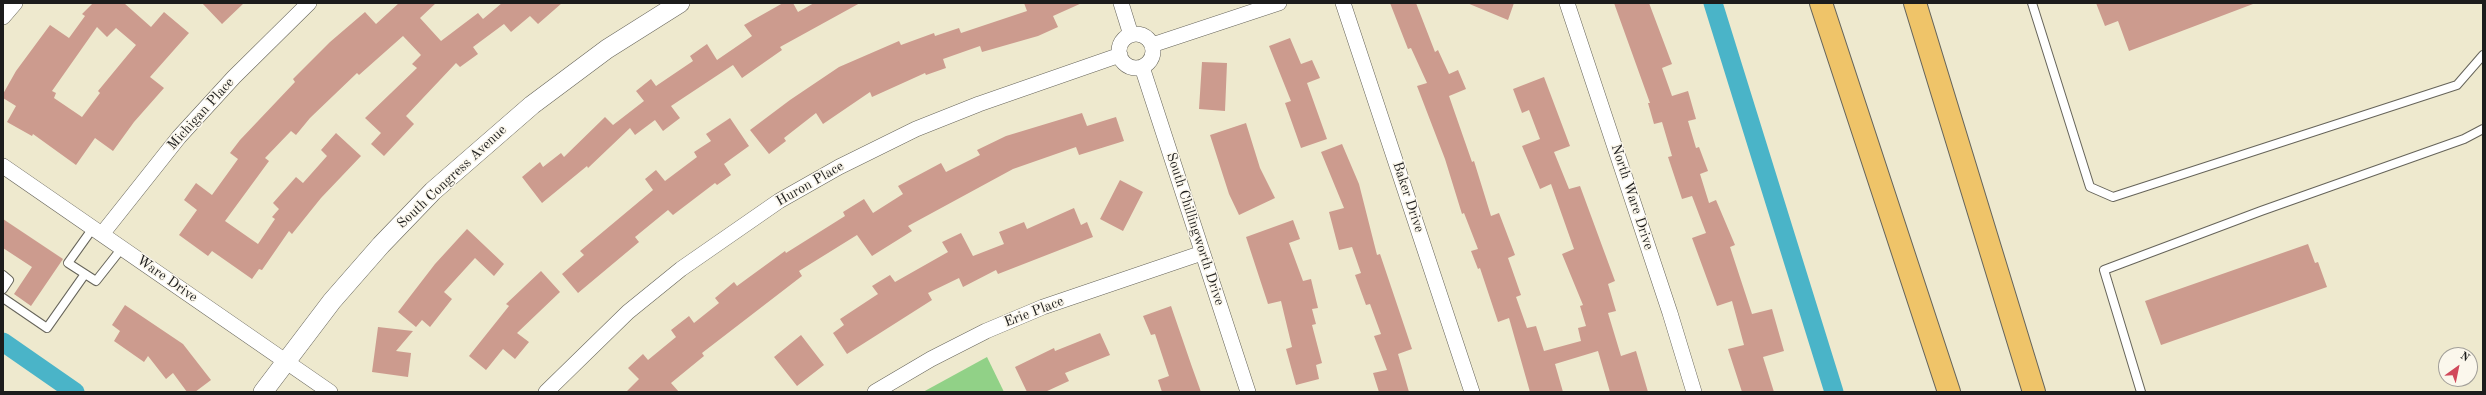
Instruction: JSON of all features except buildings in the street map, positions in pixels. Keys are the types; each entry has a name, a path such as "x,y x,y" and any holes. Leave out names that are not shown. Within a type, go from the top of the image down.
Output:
{"highway":[{"path":"1821,3 1949,392"},
{"path":"1915,3 2034,392"}],"street":[{"path":"3,17 15,3"},
{"name":"Michigan Place","path":"98,231 179,137 234,77 309,3"},
{"name":"South Congress Avenue","path":"263,392 285,361 332,302 381,245 475,153 532,105 607,49 680,3"},
{"path":"1121,3 1131,35"},
{"path":"1152,45 1279,3"},
{"name":"Baker Drive","path":"1343,3 1472,392"},
{"name":"North Ware Drive","path":"1567,3 1670,313 1694,392"},
{"path":"1131,35 1145,36 1152,45 1152,56 1150,62 1142,67 1128,66 1120,55 1122,42 1131,35"},
{"name":"Huron Place","path":"546,392 628,312 681,269 779,201 839,167 916,129 979,104 1120,55"},
{"name":"South Chillingworth Drive","path":"1142,67 1248,392"},
{"name":"Ware Drive","path":"3,166 330,392"},
{"name":"Erie Place","path":"875,392 931,358 999,325 1042,307 1202,253"}],"lane":[{"path":"2032,3 2090,187 2113,197 2457,85 2483,55"},
{"path":"2141,392 2104,270 2261,211 2464,139 2483,129"},
{"path":"98,231 68,263 96,281 122,248"},
{"path":"3,298 47,328 85,274"},
{"path":"3,275 9,280 3,289"}],"green space":[{"path":"987,357 1004,392 923,392"}],"waterway":[{"path":"1713,3 1834,392"},
{"path":"3,342 75,392"}]}
